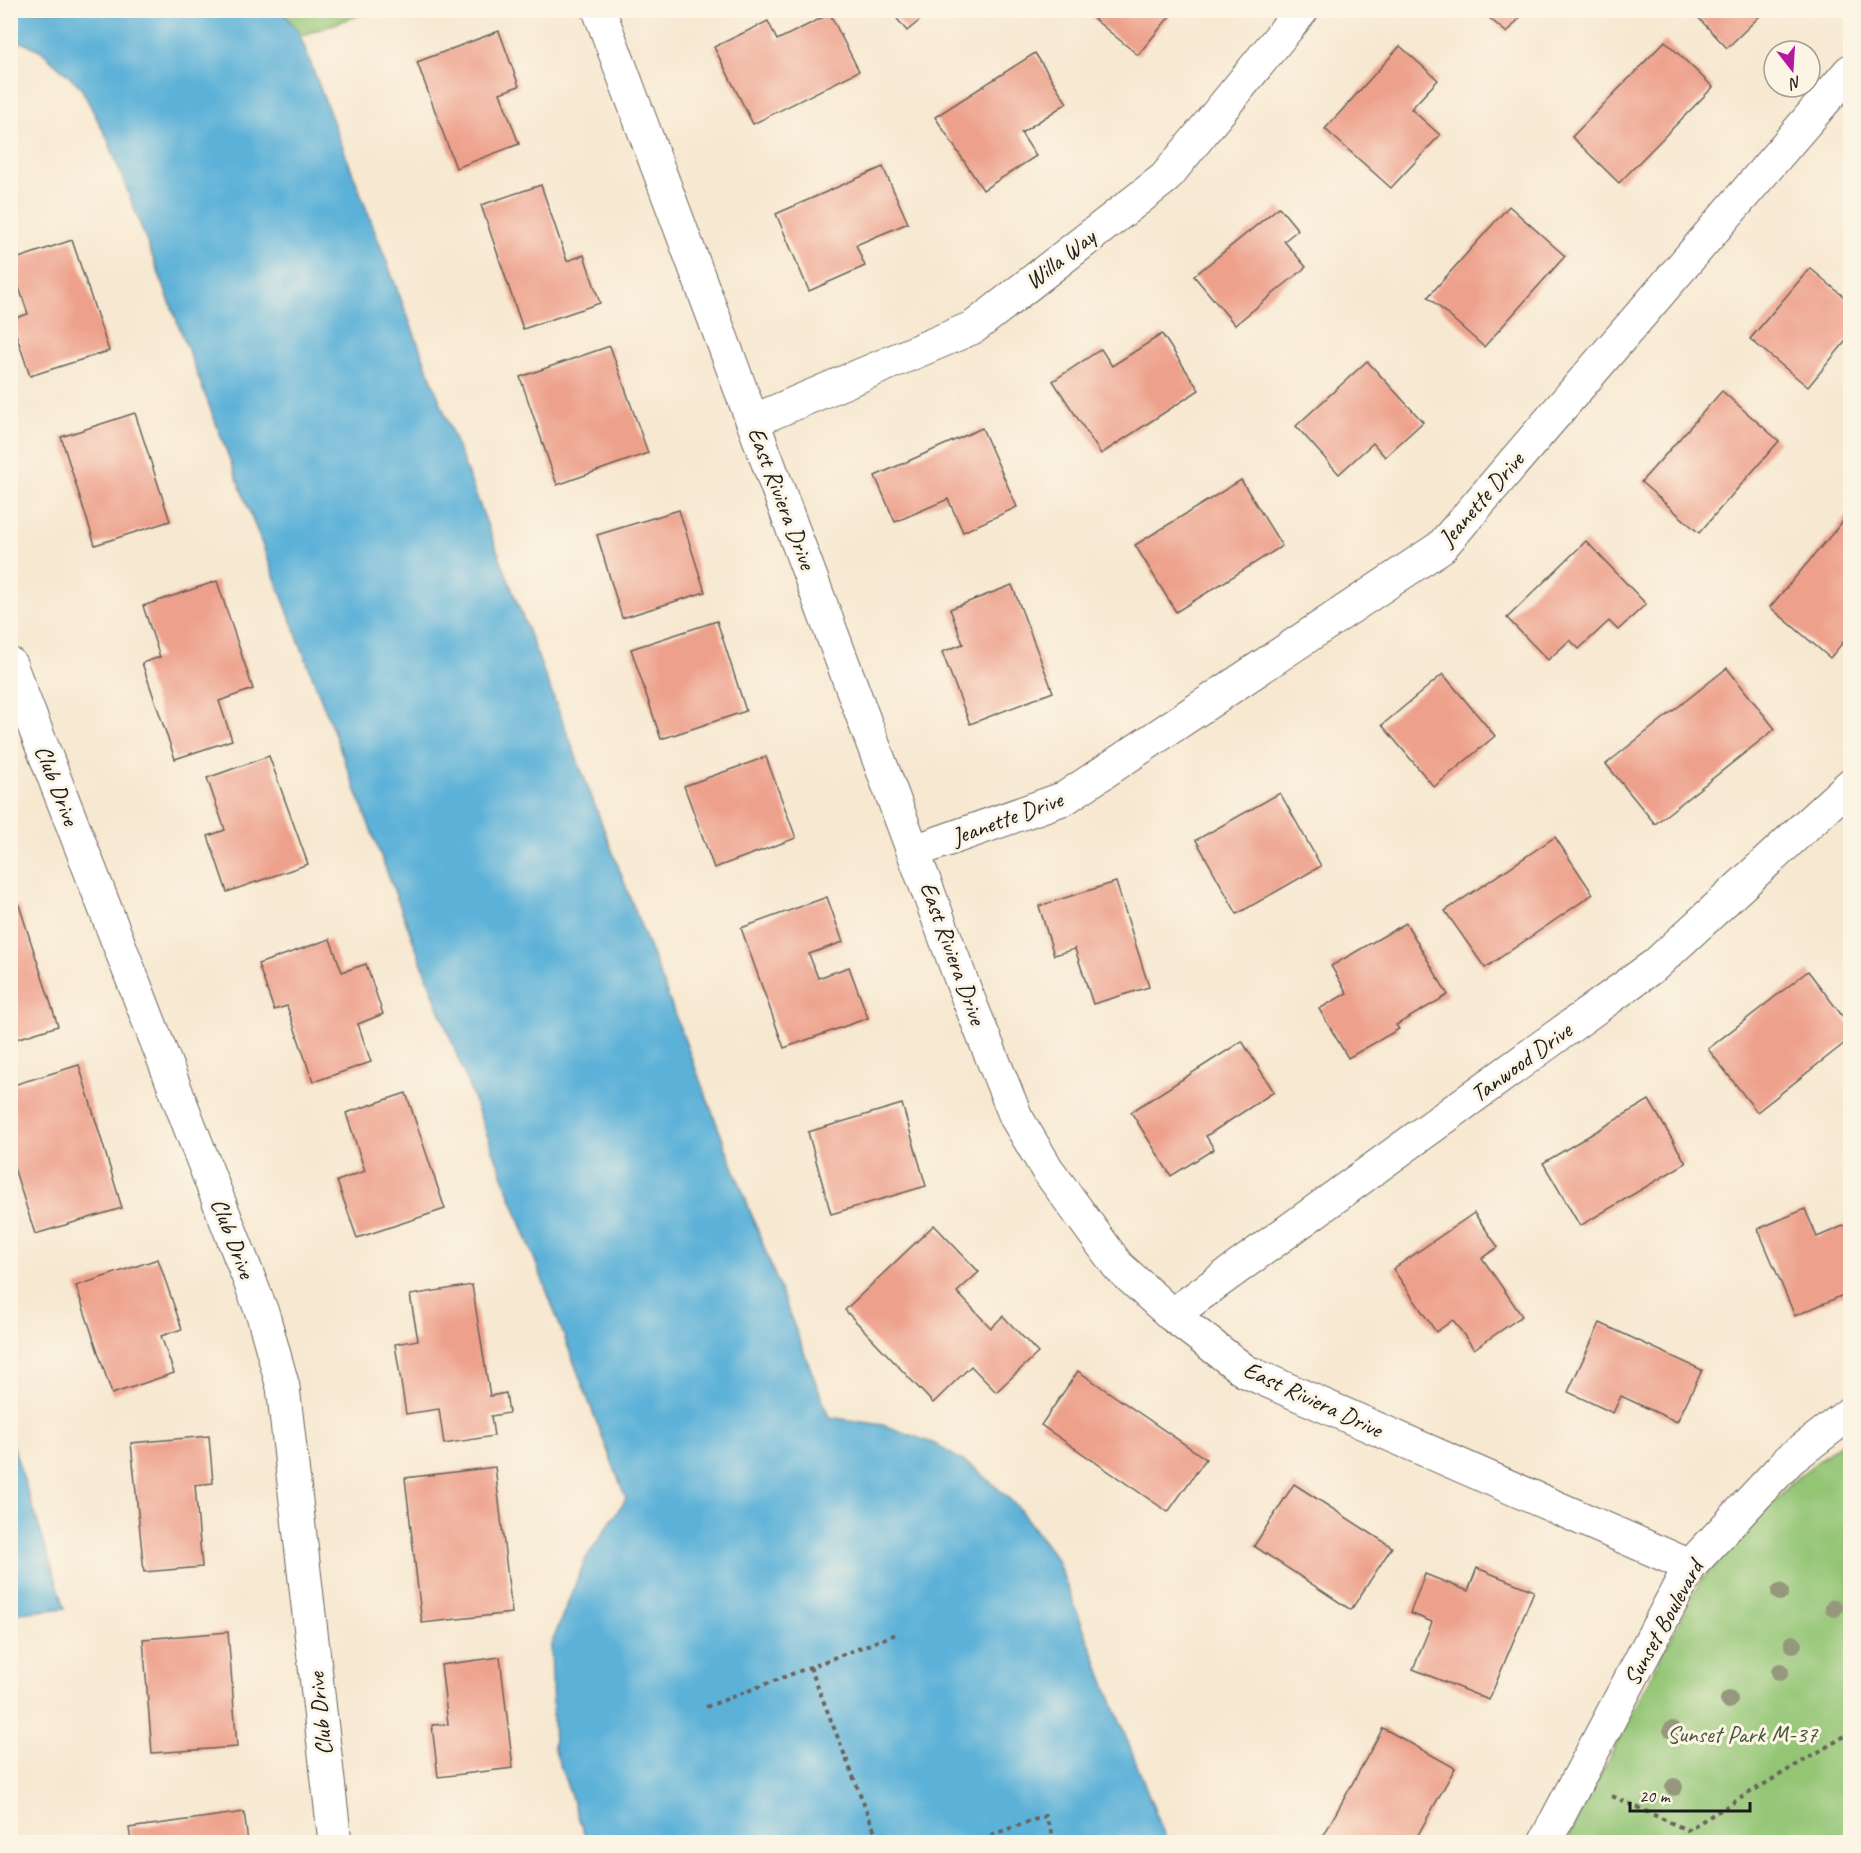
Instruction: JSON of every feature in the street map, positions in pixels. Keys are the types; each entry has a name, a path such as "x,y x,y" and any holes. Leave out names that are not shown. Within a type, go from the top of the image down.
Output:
{"street":[{"name":"East Riviera Drive","path":"599,10 915,851 966,993 1016,1117 1047,1169 1118,1266 1172,1315 1245,1371 1690,1566"},
{"name":"Willa Way","path":"753,421 974,327 1165,178 1302,10"},
{"name":"Jeanette Drive","path":"915,851 1065,798 1441,547 1851,71"},
{"name":"Club Drive","path":"10,664 263,1315 283,1387 334,1842"},
{"name":"Tanwood Drive","path":"1172,1315 1655,965 1851,785"},
{"name":"Sunset Boulevard","path":"1545,1842 1690,1566 1789,1460 1851,1413"}],"path":[{"path":"706,1707 896,1634"},
{"path":"810,1667 879,1842"},
{"path":"1579,1781 1687,1830 1851,1733"},
{"path":"991,1836 1045,1816 1054,1842"}],"green space":[{"path":"282,11 371,11 300,36"},
{"name":"Sunset Park M-37","path":"1850,1436 1850,1842 1566,1842 1700,1581 1792,1482"}],"water":[{"path":"10,11 282,11 299,33 829,1417 883,1425 935,1444 976,1469 1016,1505 1056,1558 1167,1842 587,1842 554,1748 551,1645 585,1560 626,1499 108,140 80,86 40,50 11,38"},
{"path":"11,1440 65,1608 11,1614"}],"building":[{"path":"890,10 932,10 907,31"},
{"path":"1083,10 1175,10 1138,55"},
{"path":"1480,10 1526,10 1507,33"},
{"path":"1691,10 1766,10 1727,48"},
{"path":"830,14 859,71 753,124 714,47 768,21 777,40"},
{"path":"499,31 519,86 500,93 519,144 456,168 417,62"},
{"path":"1665,41 1713,87 1619,183 1572,137"},
{"path":"1400,46 1438,80 1411,109 1440,135 1391,188 1325,129"},
{"path":"1035,53 1067,103 1021,133 1036,156 983,190 935,117"},
{"path":"883,167 908,223 856,245 865,266 809,291 776,214"},
{"path":"541,185 567,261 584,255 600,303 523,329 481,205"},
{"path":"1509,206 1565,256 1484,347 1428,297"},
{"path":"1279,207 1298,230 1284,241 1306,267 1235,325 1194,276"},
{"path":"72,240 109,351 30,376 11,319 28,314 10,261"},
{"path":"1810,268 1850,302 1850,336 1808,387 1750,339"},
{"path":"1162,334 1199,390 1101,454 1053,381 1101,349 1112,366"},
{"path":"610,346 648,453 557,485 520,377"},
{"path":"1367,361 1423,422 1385,457 1373,443 1339,474 1296,426"},
{"path":"1722,391 1779,441 1699,533 1641,482"},
{"path":"135,413 170,521 95,545 61,437"},
{"path":"982,428 1017,507 963,532 948,499 895,522 875,476"},
{"path":"1241,480 1282,546 1176,612 1135,545"},
{"path":"679,510 705,592 622,618 597,535"},
{"path":"1849,514 1850,634 1830,658 1770,607"},
{"path":"1586,541 1646,604 1618,630 1609,621 1579,649 1570,640 1548,660 1507,618"},
{"path":"217,581 253,689 219,701 232,740 175,759 142,663 160,657 143,606"},
{"path":"1012,585 1053,692 970,724 942,652 963,644 950,609"},
{"path":"717,621 746,711 661,739 631,649"},
{"path":"1727,668 1775,729 1655,824 1606,764"},
{"path":"1443,674 1495,736 1434,787 1382,725"},
{"path":"269,756 308,864 227,892 208,836 225,830 207,778"},
{"path":"766,757 796,838 714,868 684,786"},
{"path":"1280,793 1321,866 1237,914 1196,840"},
{"path":"1555,837 1593,894 1485,968 1445,911"},
{"path":"1116,882 1149,987 1093,1004 1075,949 1054,955 1039,906"},
{"path":"827,897 843,942 809,954 818,978 849,967 868,1018 784,1048 741,928"},
{"path":"19,905 58,1026 10,1041 10,908"},
{"path":"1406,923 1448,995 1396,1025 1399,1029 1348,1058 1319,1009 1347,993 1331,966"},
{"path":"330,939 342,972 366,964 383,1014 358,1024 371,1062 313,1082 287,1006 274,1010 258,964"},
{"path":"1808,971 1850,1026 1850,1039 1757,1112 1708,1049"},
{"path":"1242,1041 1274,1092 1206,1136 1214,1149 1171,1176 1131,1112"},
{"path":"79,1065 122,1208 35,1234 10,1155 10,1086"},
{"path":"406,1093 445,1209 357,1238 337,1181 365,1171 346,1113"},
{"path":"1649,1100 1686,1163 1580,1226 1543,1163"},
{"path":"902,1104 926,1186 831,1214 808,1132"},
{"path":"1805,1209 1817,1237 1850,1223 1850,1292 1795,1316 1758,1229"},
{"path":"1474,1213 1498,1247 1482,1258 1522,1316 1474,1349 1453,1320 1436,1332 1393,1269"},
{"path":"934,1225 979,1272 957,1292 991,1328 1003,1316 1038,1353 996,1392 971,1366 933,1403 845,1310"},
{"path":"158,1259 182,1329 161,1336 174,1373 112,1394 76,1286"},
{"path":"472,1285 490,1396 506,1393 509,1413 491,1416 494,1436 444,1444 439,1409 406,1414 395,1344 418,1340 410,1295"},
{"path":"1600,1323 1702,1370 1677,1422 1621,1396 1613,1413 1568,1392"},
{"path":"1078,1371 1206,1459 1168,1512 1041,1425"},
{"path":"209,1436 213,1483 195,1485 202,1567 144,1572 131,1443"},
{"path":"495,1467 512,1613 422,1623 405,1478"},
{"path":"1294,1484 1392,1547 1351,1610 1254,1546"},
{"path":"1477,1568 1534,1591 1489,1700 1413,1669 1432,1622 1410,1613 1425,1574 1468,1591"},
{"path":"228,1632 237,1747 152,1753 143,1639"},
{"path":"500,1657 513,1768 438,1777 432,1725 448,1724 441,1665"},
{"path":"1383,1728 1455,1768 1414,1842 1320,1842"},
{"path":"244,1812 248,1842 131,1842 129,1828"}]}
